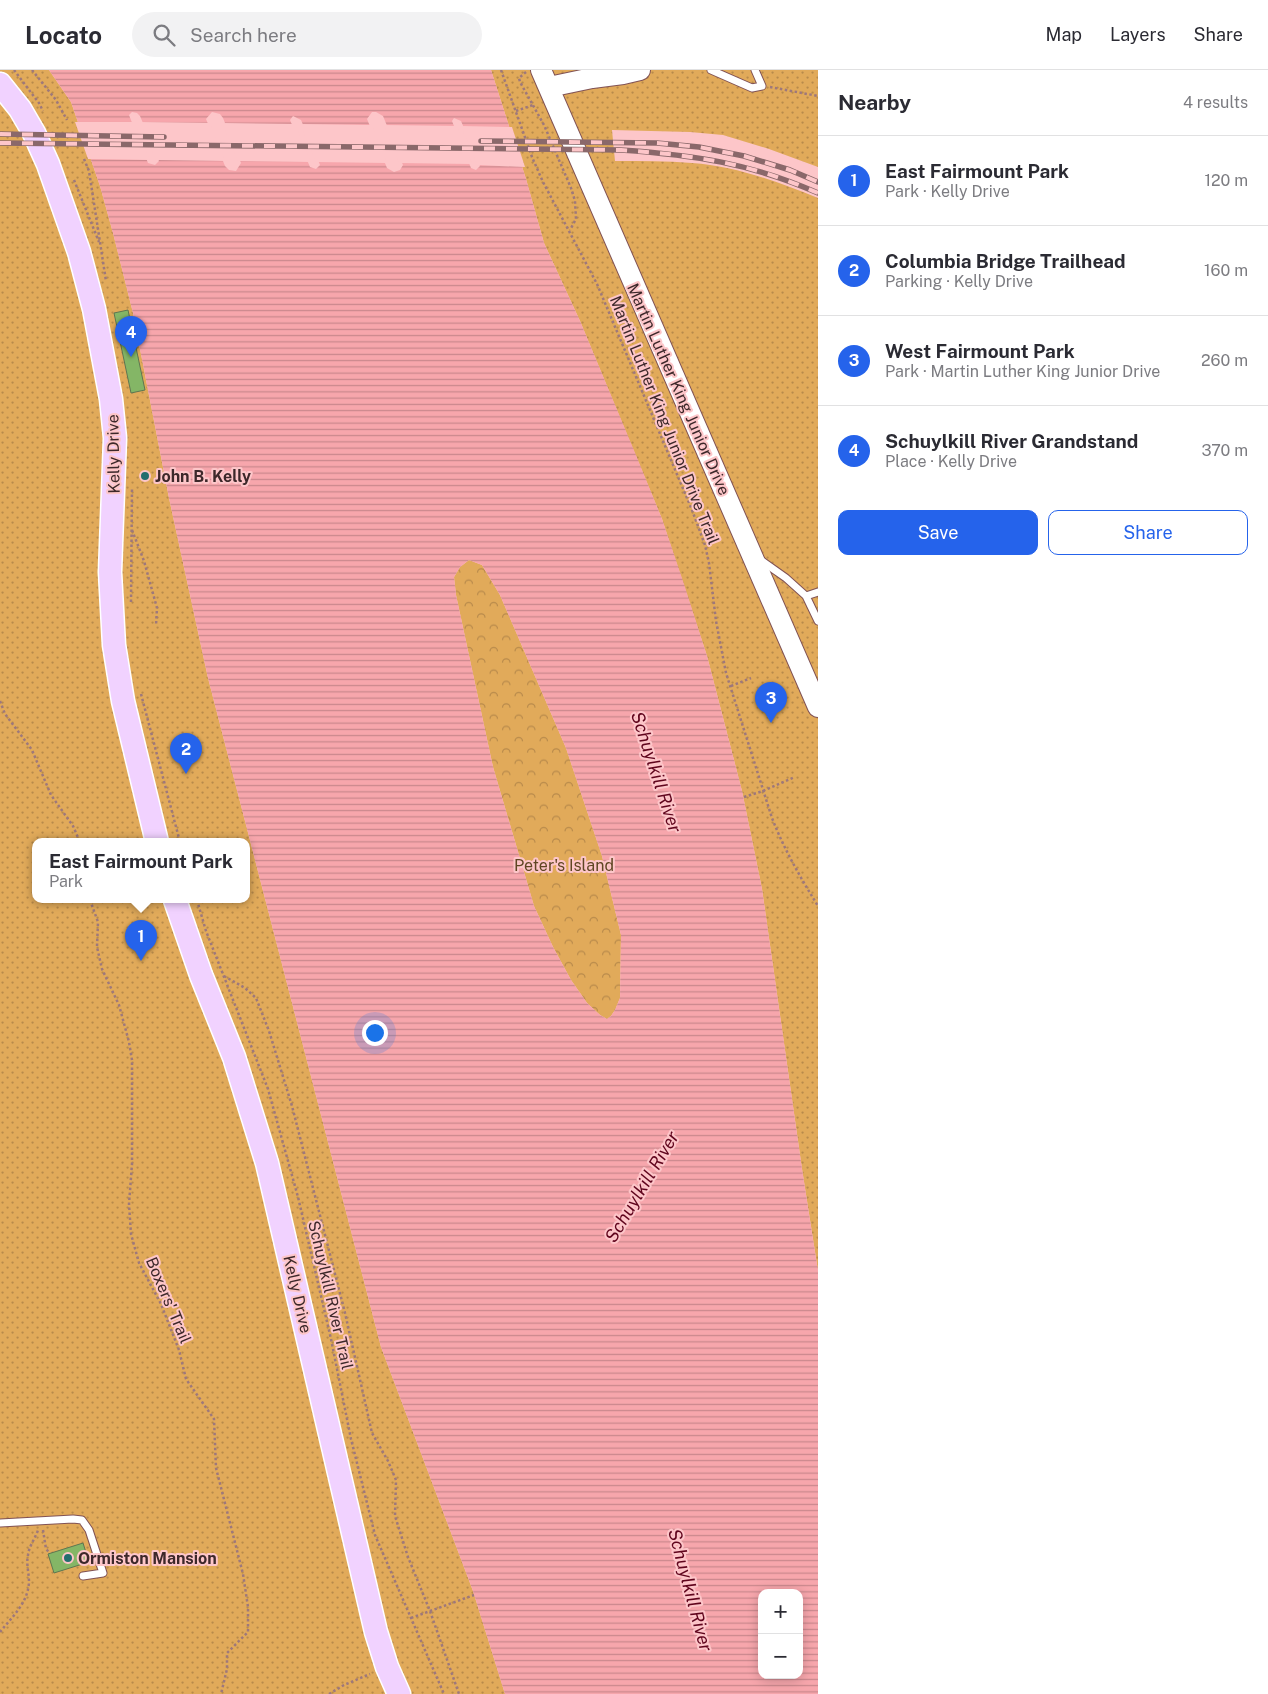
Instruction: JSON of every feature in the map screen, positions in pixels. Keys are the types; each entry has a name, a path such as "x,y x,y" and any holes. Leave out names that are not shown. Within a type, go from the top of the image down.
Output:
{"main road":[{"path":"539,76 585,79 640,70"},
{"name":"Martin Luther King Junior Drive","path":"539,76 818,708"},
{"name":"Kelly Drive","path":"0,84 23,115 48,164 80,252 95,317 111,399 115,438 110,572 114,645 125,710 156,838"},
{"name":"Kelly Drive","path":"176,903 201,975 234,1058 268,1163 374,1625 387,1667 398,1694"}],"lane":[{"path":"711,70 752,88 762,86 755,70"},
{"path":"751,554 786,578 806,596 818,621"},
{"path":"806,596 818,592"},
{"path":"0,1524 82,1520 89,1530 103,1572 83,1576"}],"path":[{"path":"32,70 56,100 67,120"},
{"name":"Martin Luther King Junior Drive Trail","path":"500,70 543,182 597,284 682,483 705,546 713,589 720,648 763,791 781,841 818,906"},
{"path":"539,76 519,78 544,125 575,201 576,219 570,230"},
{"path":"762,86 818,96"},
{"path":"516,111 533,105"},
{"path":"131,528 144,562 157,608 156,625"},
{"path":"731,686 752,678"},
{"path":"0,701 5,714 32,750 50,795 73,826 78,838"},
{"path":"744,797 795,777"},
{"name":"Boxers' Trail","path":"91,903 98,922 98,947 102,969 119,1005 132,1060 131,1234 139,1263 161,1304 178,1350 186,1379 214,1419 216,1468 243,1574 248,1607 248,1632 227,1653 227,1669 221,1694"},
{"name":"Schuylkill River Trail","path":"198,903 206,931 268,1089 288,1160 330,1339 351,1439 375,1535 444,1694"},
{"path":"224,976 245,988 256,998 269,1031 295,1115 345,1313 372,1433 388,1461 396,1480 396,1516 408,1557 430,1611 459,1694"},
{"path":"40,1522 46,1549 49,1552"},
{"path":"0,1632 26,1598 29,1585 28,1552 37,1534 40,1522"},
{"path":"411,1618 474,1595"},
{"path":"329,1694 344,1685 387,1667"}],"green space":[{"path":"0,70 49,70 71,102 100,186 133,313 169,498 208,678 249,838 32,838 32,903 250,903 250,840 381,1347 473,1591 505,1694 0,1694"},
{"path":"491,70 818,70 818,167 723,135 690,132 612,130 615,161 683,162 724,167 772,181 818,198 818,1271 762,889 742,791 707,656 662,519 580,321 544,243 526,179"},
{"name":"Peter's Island","path":"469,560 482,565 500,595 566,748 602,856 621,935 620,998 615,1010 607,1019 587,1003 571,980 534,906 493,767 456,595 454,577 460,567"}],"water":[{"name":"Schuylkill River","path":"49,70 491,70 526,179 544,243 580,321 638,460 662,519 684,584 707,656 742,791 762,889 818,1271 818,1694 505,1694 473,1591 381,1347 208,678 169,498 133,313 100,186 71,102","holes":["132,112 137,113 159,161 155,165 148,163 129,115","212,112 220,114 223,118 241,163 236,171 229,170 225,166 206,119","372,112 383,116 403,165 400,170 394,172 387,168 367,119","293,116 301,120 320,165 316,169 310,167 290,120","454,118 461,121 480,166 476,170 471,168 452,121","469,560 482,565 500,595 566,748 602,856 621,935 620,998 615,1010 607,1019 587,1003 571,980 534,906 493,767 456,595 454,577 460,567"]}],"pier":[{"path":"75,122 134,122 150,160 88,159"},
{"path":"140,122 210,123 225,161 156,160"},
{"path":"222,123 295,124 311,162 238,161"},
{"path":"300,124 372,125 387,163 316,162"},
{"path":"384,125 457,126 472,164 399,163"},
{"path":"461,126 512,127 525,167 477,165"}],"building":[{"path":"128,310 145,390 131,393 114,313"},
{"name":"Ormiston Mansion","path":"83,1543 89,1562 54,1573 48,1554"}],"railway":[{"path":"0,134 164,137"},
{"path":"481,141 657,143 699,147 744,156 790,170 818,182"},
{"path":"0,143 621,150 721,162 769,174 818,193"}],"place":[{"name":"Schuylkill River Grandstand","path":"131,357"},
{"name":"John B. Kelly","path":"145,476"},
{"name":"West Fairmount Park","path":"771,723"},
{"name":"Columbia Bridge Trailhead","path":"186,774"},
{"name":"East Fairmount Park","path":"141,961"},
{"name":"Ormiston Mansion","path":"68,1558"}]}
